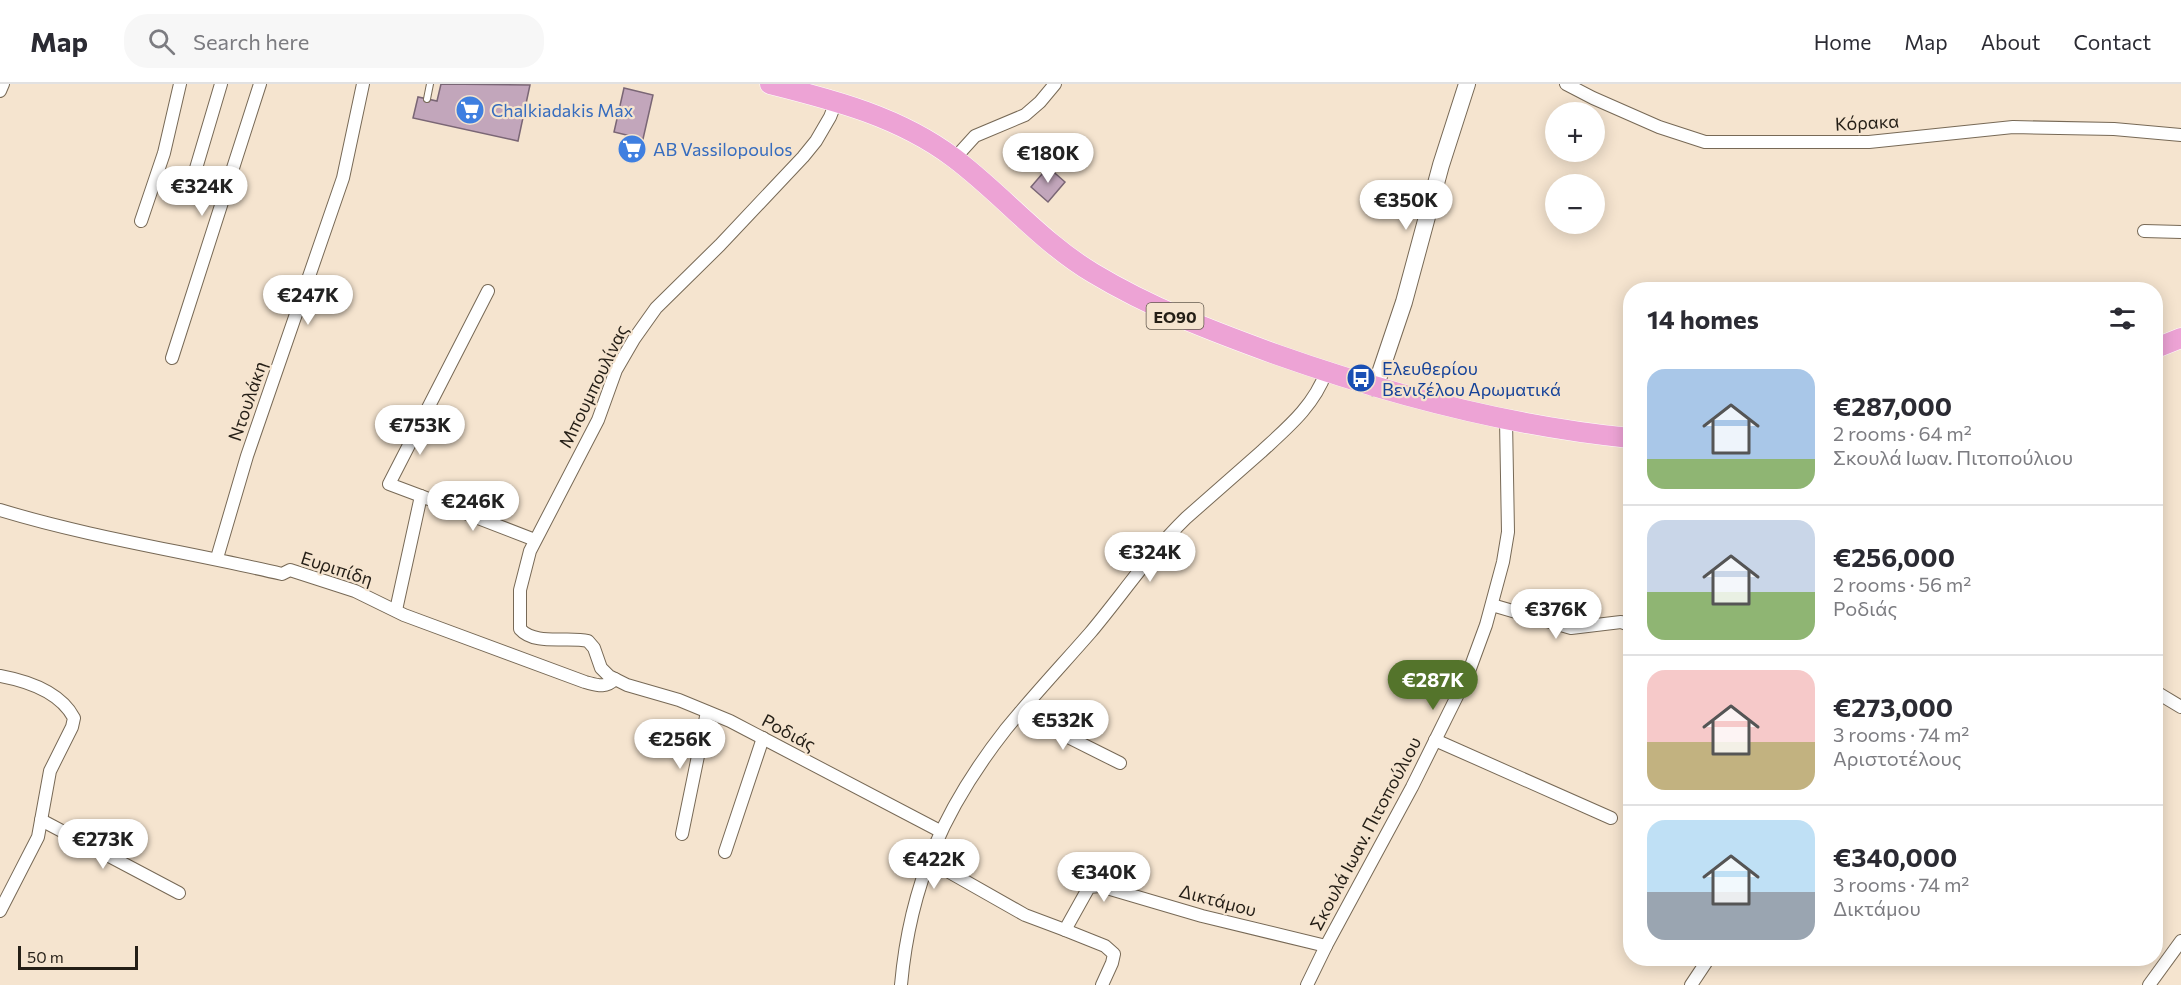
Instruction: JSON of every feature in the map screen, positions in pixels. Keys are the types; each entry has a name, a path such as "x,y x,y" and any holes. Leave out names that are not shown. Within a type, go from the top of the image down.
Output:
{"main road":[{"name":"ΕΟ90","path":"770,84 875,114 908,128 955,158 1057,248 1095,274 1154,306 1208,330 1326,372 1434,404 1506,420 1623,437"},
{"path":"2163,345 2181,338"}],"street":[{"path":"0,91 3,84"},
{"path":"141,221 164,153 180,84"},
{"path":"189,192 221,84"},
{"path":"172,358 260,84"},
{"name":"Ντουλάκη","path":"217,558 247,456 343,178 363,84"},
{"path":"955,158 975,136 1025,115 1055,84"},
{"path":"1375,388 1404,302 1467,84"},
{"name":"Κόρακα","path":"1566,84 1659,127 1705,142 1869,142 2013,127 2114,129 2181,135"},
{"name":"Μπουμπουλίνας","path":"615,679 601,668 594,648 588,641 540,638 528,635 520,629 520,590 530,552 598,420 616,370 643,324 671,291 720,245 803,157 816,141 836,102"},
{"path":"2145,231 2181,232"},
{"path":"488,291 389,484 535,540"},
{"path":"901,985 912,915 928,860 940,831 971,778 1020,713 1109,610 1164,540 1302,412 1319,389 1326,372"},
{"name":"Σκουλά Ιωαν. Πιτοπούλιου","path":"1307,985 1435,740 1467,674 1492,605 1508,532 1506,420"},
{"path":"396,610 421,496"},
{"name":"Ευριπίδη","path":"0,510 109,538 217,558 282,574 290,570 355,591 396,610 585,682 606,686 615,679"},
{"path":"1492,605 1571,628 1623,623"},
{"path":"0,676 24,682 50,694 67,708 74,718 72,727 50,771 34,845 0,911"},
{"name":"Ροδιάς","path":"615,679 707,712 763,738 940,831"},
{"path":"2163,696 2181,707"},
{"path":"682,834 707,712"},
{"path":"1020,713 1120,763"},
{"path":"725,852 763,738"},
{"path":"1435,740 1611,818"},
{"path":"41,820 179,893"},
{"path":"928,860 1025,915 1106,946 1114,954 1102,985"},
{"name":"Δικτάμου","path":"1065,930 1089,887 1100,886 1202,916 1326,946"},
{"path":"2163,957 2181,941"},
{"path":"1691,985 1704,966"},
{"path":"2149,985 2156,966"}],"lane":[{"path":"427,99 430,84"}],"building":[{"name":"Chalkiadakis Max","path":"441,84 530,85 518,141 413,118 418,97 437,101"},
{"path":"624,88 653,95 643,139 614,132"},
{"path":"1048,167 1065,182 1048,202 1031,187"}],"place":[{"name":"Chalkiadakis Max","path":"470,110"},
{"name":"AB Vassilopoulos","path":"632,149"},
{"name":"Ελευθερίου Βενιζέλου Αρωματικά","path":"1361,378"}]}
